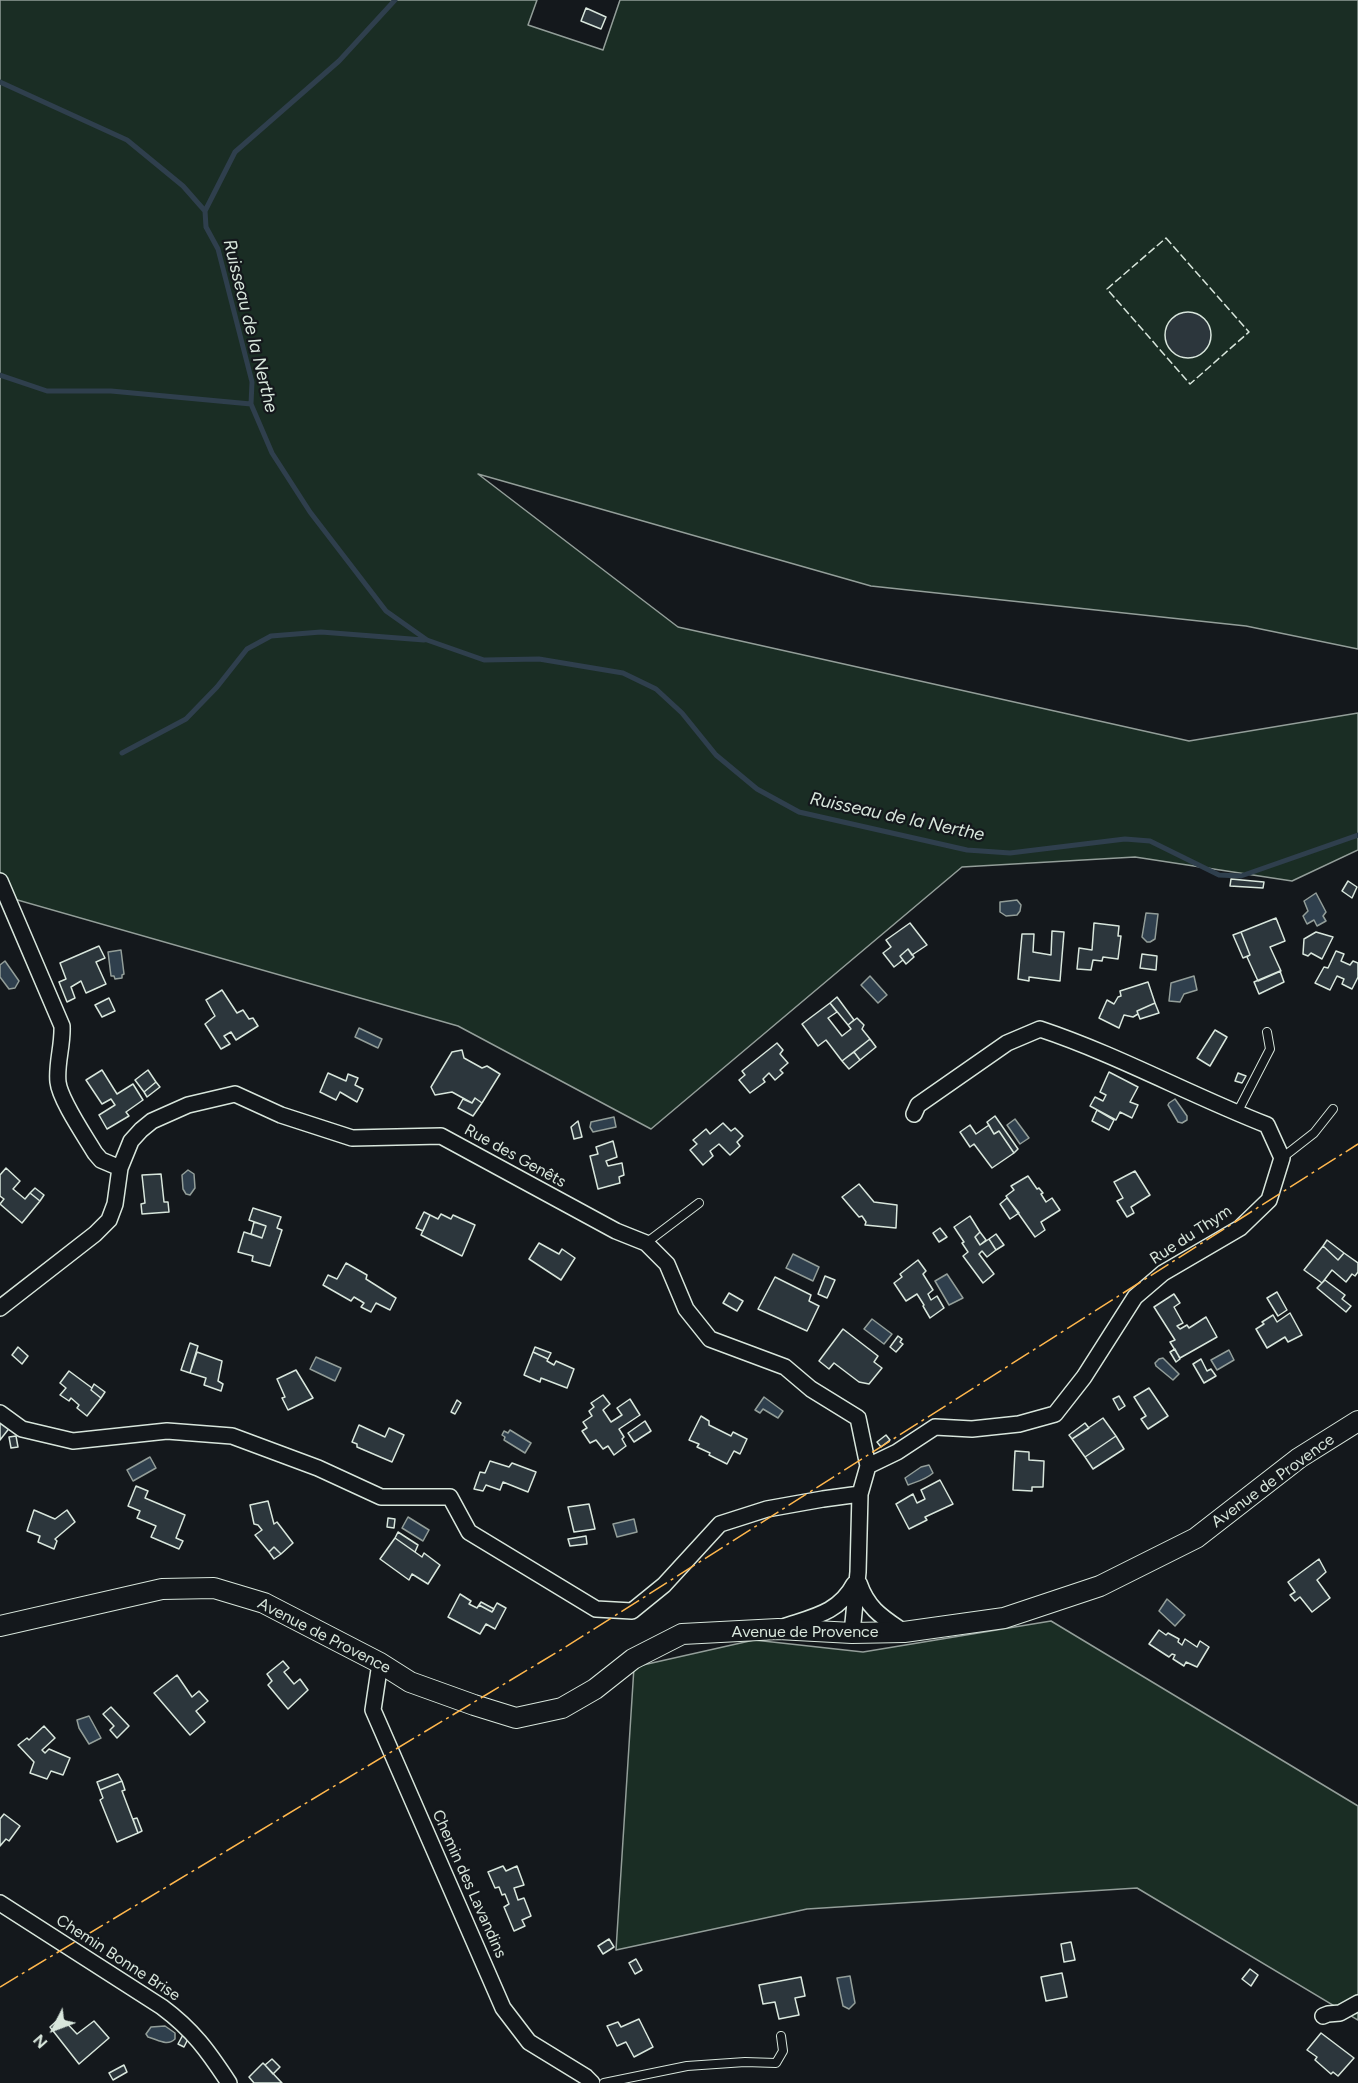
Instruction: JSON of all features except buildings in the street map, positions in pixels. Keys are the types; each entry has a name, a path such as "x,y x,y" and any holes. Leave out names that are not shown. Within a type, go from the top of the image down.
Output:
{"street":[{"path":"0,881 62,1026 58,1081 60,1090 95,1153 101,1160 120,1168"},
{"path":"914,1114 918,1105 1007,1043 1040,1029 1069,1038 1267,1125 1282,1158"},
{"name":"Rue des Genêts","path":"0,1308 95,1234 109,1220 120,1168 131,1141 152,1121 188,1105 235,1094 281,1115 352,1138 441,1136 616,1231 646,1243 667,1264 686,1309 710,1339 785,1368 811,1389 858,1418 868,1466 860,1494 857,1579 852,1633"},
{"name":"Rue du Thym","path":"868,1466 897,1452 935,1427 972,1429 1019,1424 1055,1414 1084,1377 1135,1297 1163,1273 1240,1228 1269,1200 1282,1158"},
{"path":"0,1413 22,1429 73,1441 167,1431 232,1436 318,1468 381,1497 450,1497 469,1532 596,1609 632,1611 664,1585 720,1524 767,1509 860,1494"},
{"name":"Avenue de Provence","path":"0,1626 162,1589 214,1588 264,1603 380,1663 410,1682 474,1706 516,1718 562,1708 595,1689 633,1659 682,1634 778,1629 852,1633 904,1632 1004,1618 1100,1586 1196,1538 1299,1458 1358,1421"},
{"path":"857,1579 864,1600 881,1616 904,1632"},
{"path":"778,1629 827,1612 847,1598 857,1579"},
{"name":"Chemin des Lavandins","path":"380,1663 373,1710 503,2008 529,2042 592,2083"},
{"name":"Chemin Bonne Brise","path":"0,1903 162,2007 184,2024 202,2043 229,2083"},
{"path":"1323,2016 1340,2013 1358,2003"}],"lane":[{"path":"1237,1113 1270,1049 1267,1032"},
{"path":"1282,1158 1314,1133 1333,1109"},
{"path":"646,1243 699,1203"},
{"path":"604,2083 687,2066 746,2062 776,2063 783,2051 782,2036"}],"green space":[{"path":"0,0 537,0 528,25 603,50 620,0 1358,0 1358,649 1246,626 871,586 478,474 678,627 1189,741 1358,713 1358,850 1292,881 1135,857 962,867 651,1129 458,1026 0,895"},
{"path":"1051,1621 1358,1806 1358,2020 1137,1888 807,1909 616,1950 634,1667 754,1640 863,1652"}],"water":[{"path":"1316,893 1326,912 1323,916 1326,921 1317,926 1314,920 1307,924 1303,916 1308,911 1304,901"},
{"path":"1017,900 1021,905 1017,915 1006,916 1000,912 1000,902"},
{"path":"1146,913 1158,914 1155,939 1150,942 1142,937"},
{"path":"121,950 124,974 122,978 115,979 111,976 108,952"},
{"path":"5,961 19,981 15,988 9,989 0,977 0,965"},
{"path":"870,976 887,995 878,1003 861,985"},
{"path":"1194,976 1197,990 1184,994 1180,1002 1169,1001 1171,983"},
{"path":"359,1028 382,1039 378,1048 355,1037"},
{"path":"1175,1099 1187,1116 1187,1120 1182,1123 1178,1122 1168,1105"},
{"path":"614,1117 616,1127 593,1132 590,1127 591,1122"},
{"path":"1015,1119 1029,1138 1020,1144 1007,1125"},
{"path":"188,1170 194,1174 195,1188 190,1195 186,1194 183,1189 182,1175"},
{"path":"793,1254 819,1267 813,1281 786,1268"},
{"path":"947,1274 963,1298 949,1305 935,1281"},
{"path":"872,1319 892,1334 884,1344 864,1329"},
{"path":"1229,1350 1234,1360 1217,1370 1211,1360"},
{"path":"316,1357 341,1368 335,1381 310,1369"},
{"path":"1163,1358 1179,1374 1173,1380 1156,1366 1155,1363"},
{"path":"764,1397 783,1411 778,1418 763,1409 760,1413 755,1410"},
{"path":"510,1430 531,1443 525,1453 504,1440 505,1437 502,1435 504,1431 508,1433"},
{"path":"150,1457 156,1468 133,1481 127,1470"},
{"path":"929,1465 933,1473 908,1485 905,1478 921,1467"},
{"path":"408,1517 429,1530 423,1541 402,1528"},
{"path":"634,1519 637,1532 617,1537 613,1524"},
{"path":"1167,1599 1185,1615 1175,1626 1159,1611"},
{"path":"89,1716 101,1738 89,1744 77,1720"},
{"path":"850,1976 855,2003 849,2009 843,2006 837,1978"},
{"path":"165,2026 175,2033 175,2039 172,2041 162,2042 146,2034 151,2027"}],"waterway":[{"name":"Ruisseau de la Nerthe","path":"395,0 339,61 235,152 205,211 206,227 218,249 252,382 251,404 272,453 310,512 386,611 427,640 484,660 539,659 623,673 656,689 682,713 716,755 757,789 799,812 967,850 1010,853 1125,839 1150,841 1219,875 1241,876 1358,835"},
{"path":"0,82 127,140 183,186 205,211"},
{"path":"0,375 47,391 111,391 251,404"},
{"path":"122,753 186,719 217,687 247,649 271,636 321,632 424,640"}],"fence":[{"path":"1166,238 1249,332 1190,384 1107,289 1166,238"}],"power":[{"path":"0,1987 564,1648 1358,1144"}]}
